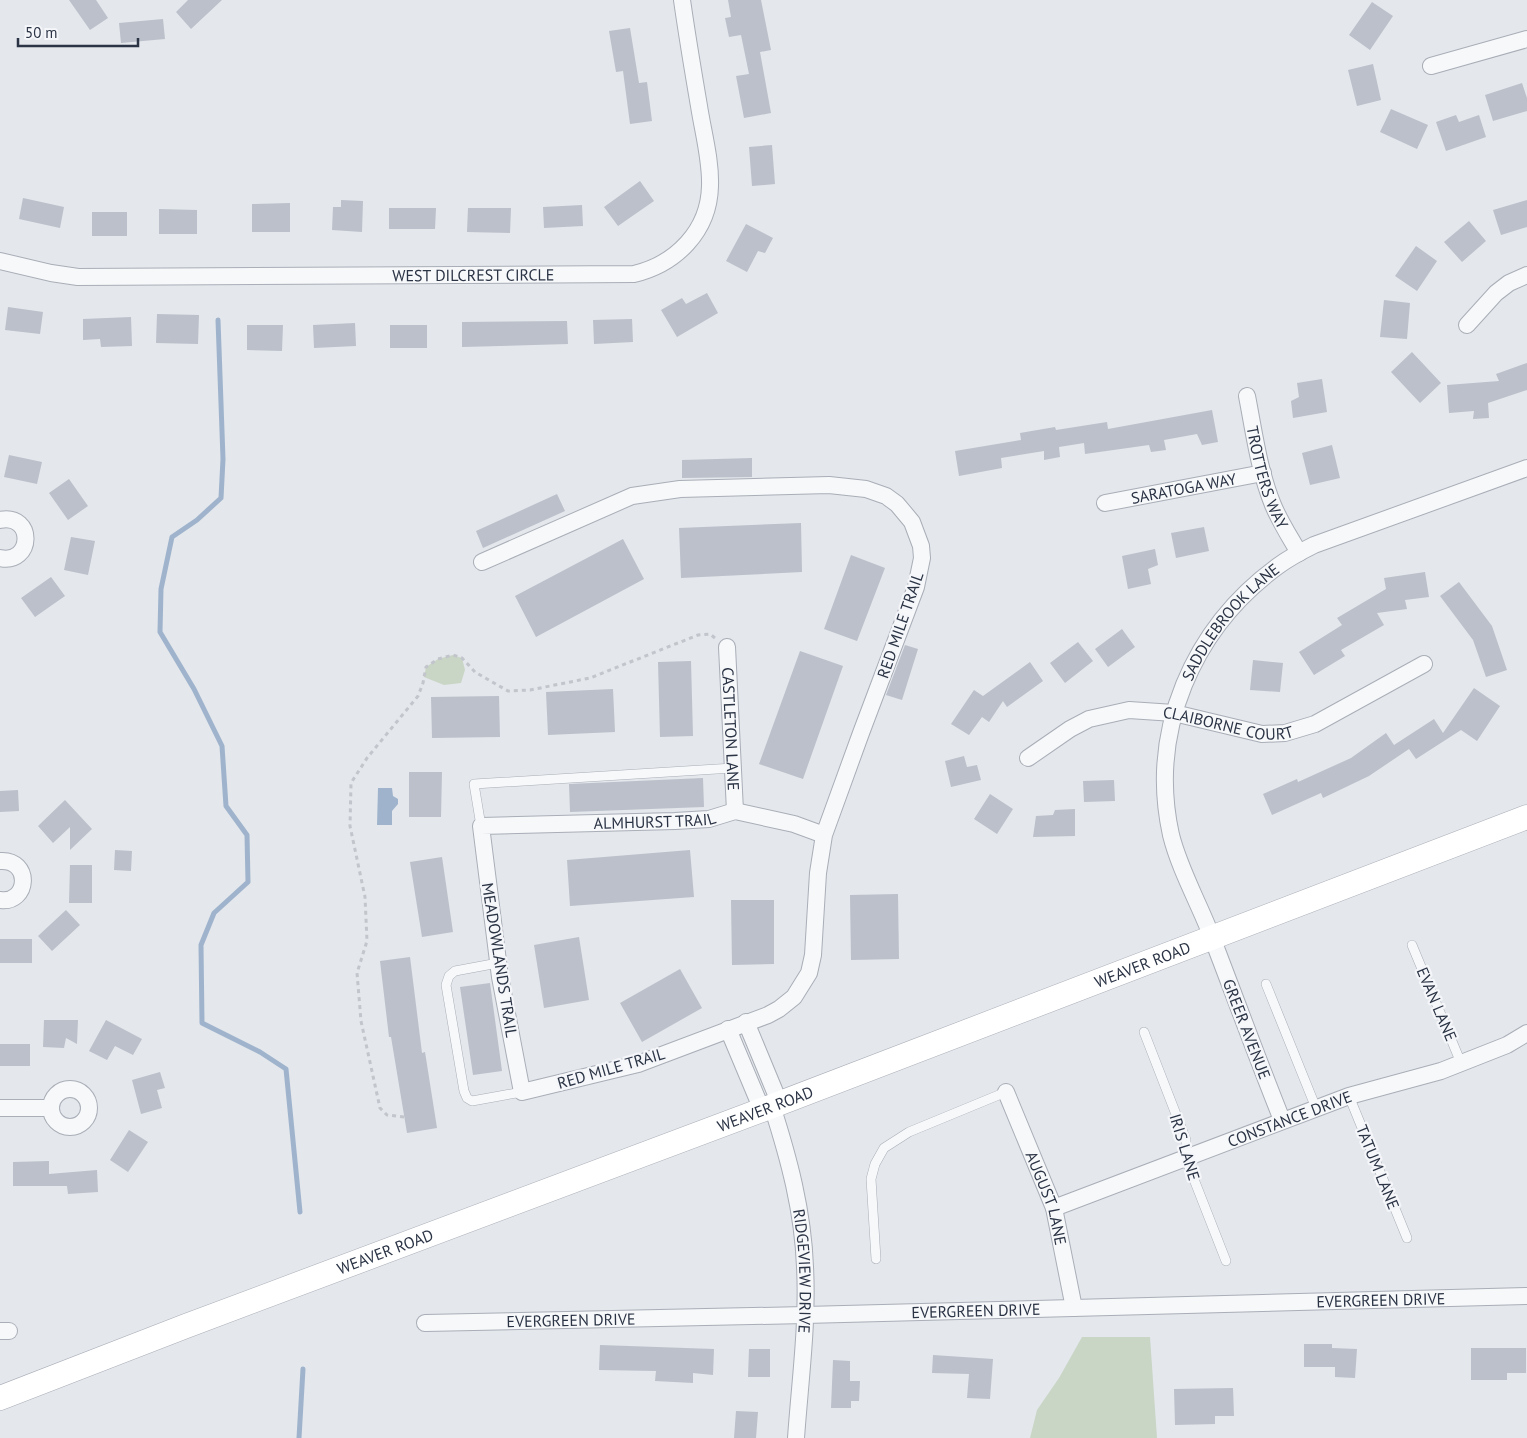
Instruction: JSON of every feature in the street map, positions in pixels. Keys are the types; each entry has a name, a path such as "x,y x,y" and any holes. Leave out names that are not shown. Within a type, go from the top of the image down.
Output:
{"main road":[{"name":"WEAVER ROAD","path":"0,1398 195,1322 771,1107 1527,816"}],"street":[{"name":"WEST DILCREST CIRCLE","path":"0,261 51,273 78,277 634,274 647,271 675,256 687,244 704,215 710,199 709,167 682,0"},
{"path":"1431,66 1527,39"},
{"path":"1467,324 1508,283 1527,275"},
{"name":"TROTTERS WAY","path":"1247,396 1263,473 1275,510 1299,553"},
{"name":"SADDLEBROOK LANE","path":"1212,938 1178,858 1167,814 1165,788 1165,760 1174,713 1186,677 1198,654 1218,625 1260,580 1279,565 1299,553 1314,545 1527,468"},
{"name":"SARATOGA WAY","path":"1105,504 1263,473"},
{"name":"RED MILE TRAIL","path":"482,562 632,496 680,489 829,485 866,489 886,496 897,504 912,522 921,546 922,558 916,587 860,733 824,836 818,873 813,955 809,973 794,997 780,1009 638,1064 522,1092"},
{"path":"0,520 12,520 18,523 26,534 26,541 24,548 16,557 9,559 0,558"},
{"name":"CASTLETON LANE","path":"727,648 735,811"},
{"name":"CLAIBORNE COURT","path":"1028,758 1070,729 1089,719 1129,710 1174,713 1262,734 1286,733 1314,724 1424,664"},
{"name":"ALMHURST TRAIL","path":"481,826 674,821 709,818 735,811 794,824 824,836"},
{"name":"MEADOWLANDS TRAIL","path":"481,826 498,963 522,1092"},
{"path":"0,861 7,861 19,867 24,880 23,886 16,896 0,900"},
{"name":"GREER AVENUE","path":"1212,938 1282,1120"},
{"path":"746,1022 771,1107"},
{"path":"728,1029 771,1107"},
{"name":"CONSTANCE DRIVE","path":"1054,1208 1349,1096 1441,1072 1507,1045 1527,1033"},
{"name":"AUGUST LANE","path":"1006,1092 1054,1208 1074,1308"},
{"name":"RIDGEVIEW DRIVE","path":"771,1107 787,1152 796,1188 806,1267 805,1315 796,1438"},
{"path":"0,1108 51,1108"},
{"name":"EVERGREEN DRIVE","path":"425,1323 1527,1296"}],"lane":[{"path":"481,826 474,784 733,768"},
{"name":"EVAN LANE","path":"1412,945 1461,1063"},
{"path":"498,963 455,971 449,976 446,985 464,1091 472,1101 522,1092"},
{"path":"1266,984 1316,1108"},
{"name":"IRIS LANE","path":"1144,1032 1186,1140 1186,1159 1226,1262"},
{"path":"876,1259 871,1179 875,1164 884,1148 909,1132 1006,1092"},
{"name":"TATUM LANE","path":"1349,1096 1407,1238"}],"path":[{"path":"404,1117 387,1115 380,1108 361,1021 357,973 367,941 365,897 350,826 350,783 367,758 418,696 426,667 438,659 453,655 462,658 475,672 508,691 530,690 590,678 698,635 710,634 727,648"}],"green space":[{"path":"453,655 462,658 465,670 461,683 444,685 424,677 426,667 438,659"},
{"path":"1082,1337 1150,1337 1157,1438 1030,1438 1037,1410 1059,1378"}],"water":[{"path":"378,788 392,788 393,796 398,799 398,804 392,811 392,825 377,825"}],"building":[{"path":"69,0 96,0 108,18 90,30"},
{"path":"188,0 222,0 191,29 176,12"},
{"path":"728,0 761,0 771,50 760,52 771,113 744,118 736,76 749,74 741,35 729,37 725,18 731,17"},
{"path":"1372,2 1393,16 1370,50 1349,35"},
{"path":"163,19 165,39 121,43 119,23"},
{"path":"630,28 639,83 647,82 652,121 630,124 623,71 616,72 609,31"},
{"path":"1373,64 1381,100 1357,106 1348,70"},
{"path":"1522,83 1527,98 1527,111 1493,121 1485,95"},
{"path":"1391,109 1428,125 1417,149 1380,132"},
{"path":"1456,115 1459,122 1479,115 1486,137 1446,151 1436,122"},
{"path":"772,145 775,184 752,186 749,147"},
{"path":"640,181 654,201 618,226 604,207"},
{"path":"23,198 64,207 60,228 19,219"},
{"path":"341,200 363,201 362,232 332,230 333,207 341,207"},
{"path":"1527,200 1527,227 1501,235 1493,210"},
{"path":"290,203 290,232 252,232 252,204"},
{"path":"582,205 583,226 544,228 543,207"},
{"path":"389,208 436,208 435,229 389,229"},
{"path":"468,208 511,208 510,233 467,232"},
{"path":"159,209 197,210 197,234 159,234"},
{"path":"92,212 127,212 127,236 92,236"},
{"path":"1469,221 1486,241 1462,262 1444,242"},
{"path":"746,224 773,238 765,253 758,251 747,272 726,261"},
{"path":"1416,246 1437,261 1417,291 1395,276"},
{"path":"707,293 718,313 677,337 661,310 682,298 686,304"},
{"path":"1384,300 1410,303 1407,339 1380,337"},
{"path":"8,307 43,312 40,334 5,330"},
{"path":"157,314 199,315 198,344 156,343"},
{"path":"131,317 132,346 101,347 100,339 83,340 83,319"},
{"path":"632,319 633,342 594,344 593,320"},
{"path":"567,321 568,344 462,347 462,322"},
{"path":"355,323 356,346 314,348 313,325"},
{"path":"247,325 283,325 282,351 247,350"},
{"path":"390,325 427,325 427,348 390,348"},
{"path":"1412,352 1441,383 1420,403 1391,372"},
{"path":"1527,363 1527,390 1488,403 1489,418 1473,419 1474,411 1449,413 1447,385 1499,381 1496,374"},
{"path":"1322,379 1327,412 1293,418 1291,401 1299,397 1297,383"},
{"path":"1212,410 1218,442 1202,445 1197,434 1164,440 1166,450 1151,452 1149,445 1085,454 1084,443 1059,447 1060,457 1044,460 1044,451 1001,458 1002,468 959,476 955,451 1021,440 1020,433 1055,427 1056,430 1107,422 1108,429"},
{"path":"1332,445 1340,478 1310,485 1302,453"},
{"path":"9,455 42,462 37,484 4,477"},
{"path":"752,458 752,477 682,478 682,460"},
{"path":"69,479 88,506 68,520 49,493"},
{"path":"557,494 565,511 483,548 476,531"},
{"path":"801,523 802,572 681,578 679,528"},
{"path":"1204,527 1209,551 1176,558 1171,533"},
{"path":"71,537 95,541 88,575 64,570"},
{"path":"623,539 644,579 536,637 515,596"},
{"path":"1155,549 1158,565 1148,569 1151,584 1128,589 1122,556"},
{"path":"851,555 885,568 857,641 824,629"},
{"path":"1425,572 1429,597 1405,600 1407,609 1377,613 1384,625 1341,650 1345,656 1314,675 1299,652 1342,625 1337,618 1386,589 1384,578"},
{"path":"51,577 65,596 35,617 21,598"},
{"path":"1459,582 1492,626 1507,670 1486,677 1473,640 1440,596"},
{"path":"1122,629 1135,647 1108,667 1095,649"},
{"path":"1078,642 1093,661 1065,683 1050,663"},
{"path":"905,645 918,649 902,700 886,695"},
{"path":"800,651 843,666 803,779 759,764"},
{"path":"1253,660 1283,663 1280,692 1250,690"},
{"path":"691,661 693,736 660,737 658,662"},
{"path":"1030,662 1043,681 1007,707 1003,701 989,722 982,717 969,735 951,724 974,690 983,696"},
{"path":"1474,688 1500,706 1477,741 1461,730 1416,759 1409,749 1369,776 1323,798 1321,793 1272,815 1263,794 1297,779 1298,782 1351,758 1386,733 1394,745 1434,719 1443,733"},
{"path":"613,689 615,732 548,735 546,692"},
{"path":"499,696 500,737 432,738 431,697"},
{"path":"964,756 967,767 977,765 981,780 951,787 945,761"},
{"path":"409,772 442,772 441,817 409,817"},
{"path":"703,778 704,807 570,812 569,784"},
{"path":"1114,780 1115,801 1084,802 1083,781"},
{"path":"18,790 19,811 0,812 0,791"},
{"path":"990,794 1013,809 997,834 974,819"},
{"path":"65,800 92,829 70,850 70,827 53,843 38,826"},
{"path":"1075,809 1075,836 1033,837 1036,816 1053,815 1055,810"},
{"path":"115,850 132,851 131,871 114,870"},
{"path":"690,850 694,897 570,906 567,860"},
{"path":"442,857 453,932 422,937 410,862"},
{"path":"70,865 92,865 92,903 69,903"},
{"path":"898,894 899,959 851,960 850,895"},
{"path":"731,900 774,900 774,964 732,965"},
{"path":"66,910 80,925 52,951 38,936"},
{"path":"579,937 589,1000 544,1008 534,945"},
{"path":"0,939 32,939 32,963 0,963"},
{"path":"410,957 422,1053 425,1052 437,1128 407,1133 391,1037 389,1037 380,961"},
{"path":"680,969 702,1008 642,1042 620,1003"},
{"path":"490,983 502,1071 473,1075 460,987"},
{"path":"44,1020 78,1020 77,1044 66,1038 64,1048 43,1047"},
{"path":"106,1020 142,1039 133,1055 115,1046 107,1060 89,1051"},
{"path":"0,1044 30,1044 30,1066 0,1066"},
{"path":"160,1072 165,1088 157,1090 162,1108 141,1114 132,1080"},
{"path":"129,1130 148,1142 128,1172 110,1160"},
{"path":"49,1161 49,1174 97,1170 98,1192 68,1194 67,1186 13,1186 13,1162"},
{"path":"1304,1344 1332,1344 1332,1348 1357,1349 1355,1378 1335,1377 1335,1367 1304,1367"},
{"path":"600,1345 714,1349 713,1375 693,1373 693,1383 655,1381 656,1371 599,1370"},
{"path":"1471,1348 1526,1348 1526,1373 1507,1373 1507,1380 1471,1380"},
{"path":"749,1349 770,1349 770,1377 748,1377"},
{"path":"933,1355 993,1359 990,1399 967,1398 969,1374 932,1373"},
{"path":"833,1360 850,1361 850,1381 860,1381 859,1401 851,1401 851,1408 831,1408"},
{"path":"1233,1388 1234,1416 1215,1416 1215,1424 1175,1425 1174,1389"},
{"path":"736,1411 758,1412 756,1438 734,1438"}],"waterway":[{"path":"218,320 223,459 221,498 197,520 172,537 161,589 160,632 194,689 222,746 226,806 247,835 248,882 214,913 201,945 202,1023 260,1052 286,1069 300,1212"},
{"path":"299,1438 303,1369"}]}
